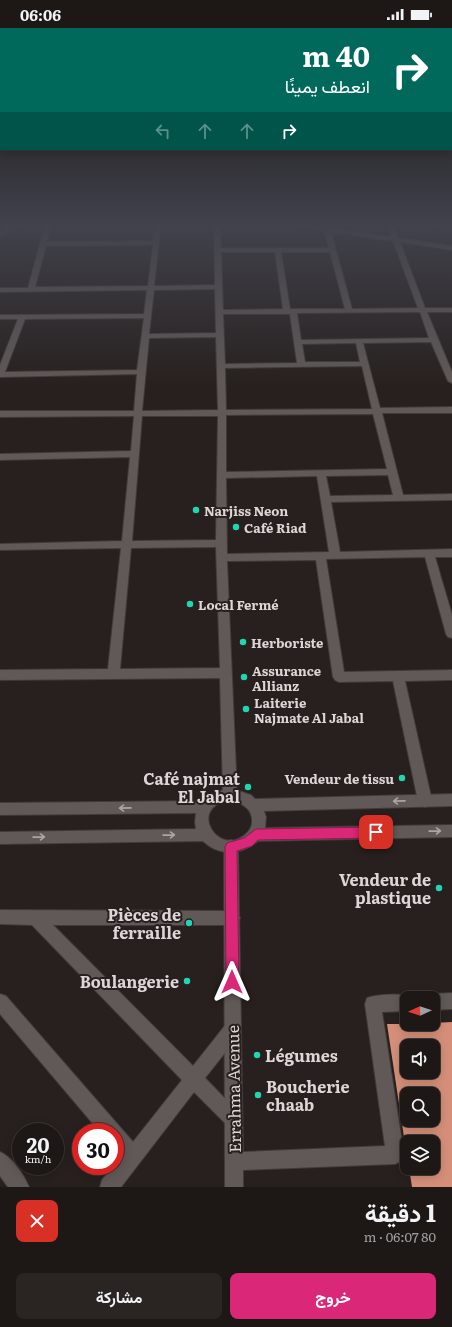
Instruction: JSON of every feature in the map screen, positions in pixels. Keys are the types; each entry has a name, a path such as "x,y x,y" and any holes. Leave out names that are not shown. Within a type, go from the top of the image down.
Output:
{"street":[{"path":"31,289 34,279"},
{"path":"114,673 135,454 141,372 153,279"},
{"path":"218,279 222,413 221,543 230,794"},
{"path":"284,279 301,365"},
{"path":"340,279 349,311"},
{"path":"412,279 434,340 452,381"},
{"path":"0,290 218,287"},
{"path":"219,312 452,310"},
{"path":"0,317 147,316"},
{"path":"22,317 0,375 141,372"},
{"path":"145,336 219,335"},
{"path":"297,342 434,340"},
{"path":"359,341 399,498"},
{"path":"220,366 365,364"},
{"path":"0,414 452,410"},
{"path":"0,457 135,454"},
{"path":"222,475 392,472"},
{"path":"321,473 335,555"},
{"path":"325,499 452,497"},
{"path":"0,546 221,543"},
{"path":"222,558 452,553"},
{"path":"429,554 452,630"},
{"path":"320,555 339,677 452,675"},
{"path":"0,675 226,673"},
{"path":"398,675 425,801"},
{"path":"230,794 241,795 254,805 257,809 260,820 256,835 248,842 231,847 214,842 206,835 202,820 206,807 215,798 230,794"},
{"path":"254,805 452,800"},
{"path":"0,810 206,807"},
{"path":"256,835 452,831"},
{"path":"0,838 206,835"},
{"name":"Errahma Avenue","path":"231,847 234,1187"},
{"path":"0,917 232,918"},
{"path":"35,917 234,1119"},
{"path":"440,1002 452,1001"},
{"path":"0,1002 104,1123"},
{"path":"234,1161 395,1155 373,1004 400,1003"},
{"path":"109,1187 233,1029"},
{"path":"124,1146 133,1156"},
{"path":"0,1161 20,1187"}],"building":[{"path":"452,1022 452,1187 412,1187 410,1175 440,1175 440,1135 404,1135 402,1127 440,1127 440,1087 400,1087 400,1110 387,1024 400,1024 400,1031 440,1031 440,1023"}],"place":[{"name":"Narjiss Neon","path":"196,510"},
{"name":"Café Riad","path":"236,527"},
{"name":"Local Fermé","path":"190,604"},
{"name":"Herboriste","path":"243,642"},
{"name":"Assurance Allianz","path":"244,677"},
{"name":"Laiterie Najmate Al Jabal","path":"246,709"},
{"name":"Vendeur de tissu","path":"402,778"},
{"name":"Café najmat El Jabal","path":"248,787"},
{"name":"Vendeur de plastique","path":"439,888"},
{"name":"Pièces de ferraille","path":"189,923"},
{"name":"Boulangerie","path":"187,981"},
{"name":"Légumes","path":"257,1055"},
{"name":"Boucherie chaab","path":"258,1095"}],"route":[{"path":"232,982 231,847 242,845 256,835 376,832"}]}
